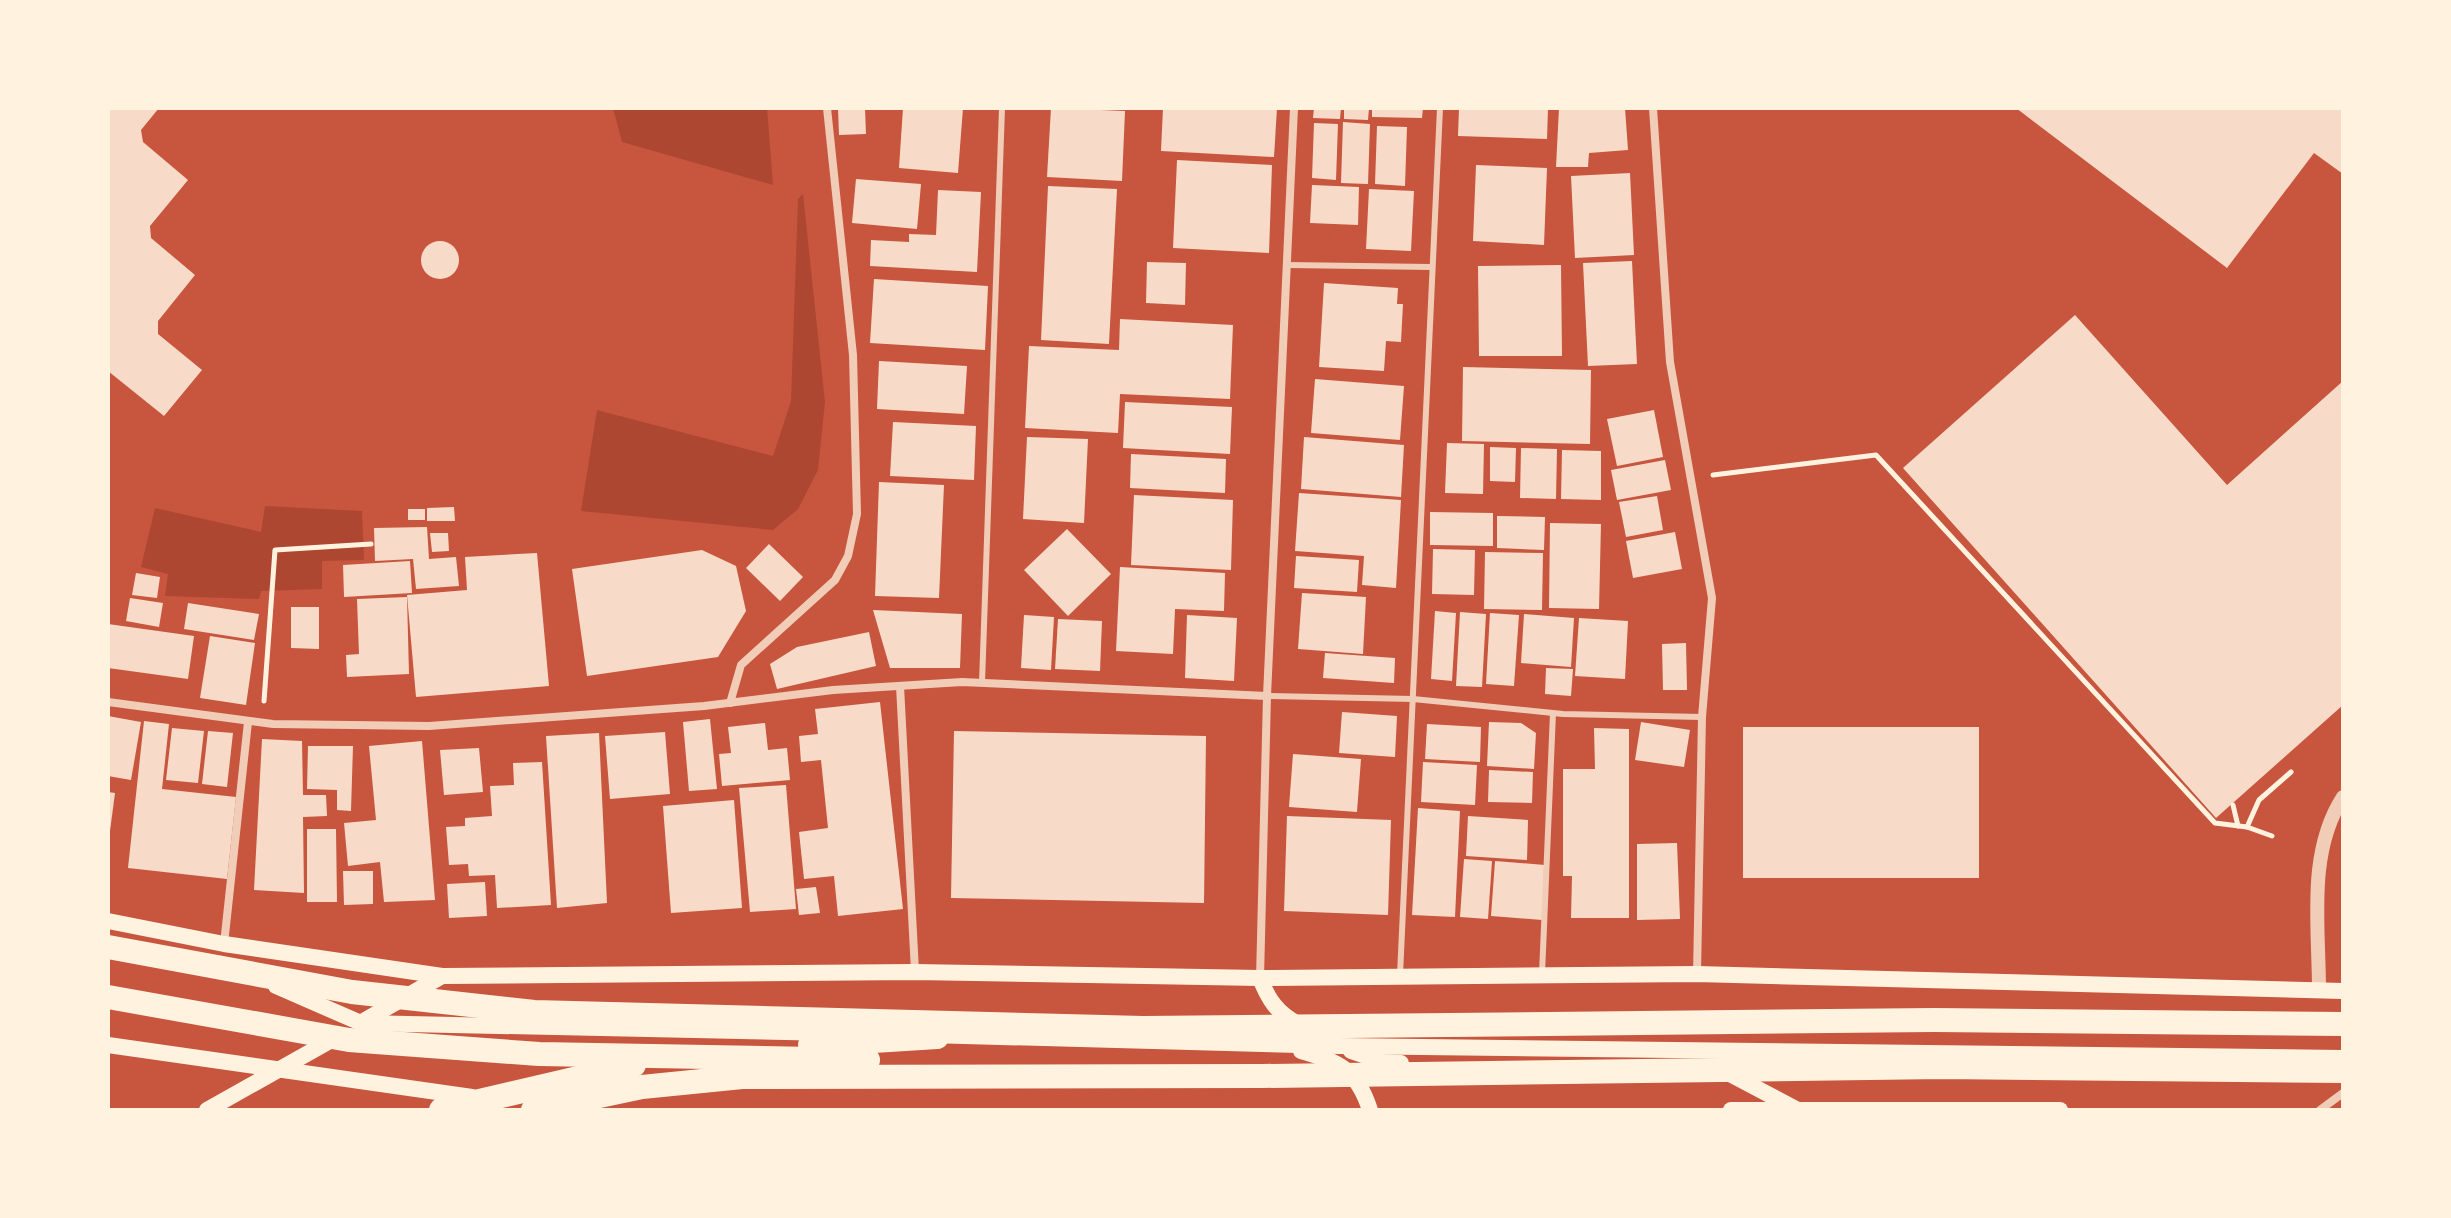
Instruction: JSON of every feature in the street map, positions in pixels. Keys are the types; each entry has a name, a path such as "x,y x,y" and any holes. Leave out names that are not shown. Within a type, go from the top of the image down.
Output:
{"highway":[{"path":"108,947 352,992 534,1012 1143,1028 1934,1020 2343,1024"},
{"path":"108,997 349,1040 539,1054 839,1059 1262,1076"},
{"path":"441,1110 633,1066 738,1050 1143,1028"},
{"path":"533,1110 642,1087 742,1077 1262,1076 1942,1067 2343,1071"}],"main road":[{"path":"108,921 224,944 442,976 915,972 1260,978 1542,978 1697,974 2343,991"},
{"path":"142,928 361,1023 1339,1046 2343,1058"},
{"path":"207,1110 442,976"},
{"path":"1260,978 1268,999 1284,1017 1339,1046 1383,1062 1707,1062 1796,1109"},
{"path":"1272,1043 1336,1061 1362,1085 1370,1110"},
{"path":"108,1045 274,1072 569,1110"},
{"path":"1731,1110 2060,1110"}],"street":[{"path":"730,703 741,665 835,580 848,556 857,514 853,355 827,108"},
{"path":"1260,978 1267,696 1294,108"},
{"path":"1653,108 1670,362 1712,598 1702,717 1697,974"},
{"path":"108,702 248,722 429,726 730,703 900,686 982,683 1267,696"},
{"path":"900,686 915,972"},
{"path":"224,944 248,722"},
{"path":"2319,990 2319,852 2330,818 2343,797"},
{"path":"2320,1110 2343,1093"}],"lane":[{"path":"982,683 1002,108"},
{"path":"1400,978 1440,108"},
{"path":"1288,265 1431,267"},
{"path":"1267,696 1413,699 1553,713 1702,717"},
{"path":"1542,978 1553,713"}],"path":[{"path":"1707,475 1876,455 2215,823 2247,827 2272,836"},
{"path":"262,723 275,550 371,544"},
{"path":"2247,827 2259,800 2291,772"},
{"path":"2233,805 2238,826"},
{"path":"2256,811 2267,807"}],"shaded area":[{"path":"613,108 767,108 773,185 622,142"},
{"path":"803,194 825,402 818,470 798,509 773,530 581,511 597,410 773,456 791,401 798,199"},
{"path":"265,506 362,511 364,560 322,561 322,589 261,591 259,599 165,596 168,574 141,567 155,508 261,532"}],"building":[{"path":"108,108 159,108 141,130 143,142 188,180 150,226 151,238 195,275 158,321 158,334 202,370 164,416 108,371"},
{"path":"838,108 865,108 866,134 839,135"},
{"path":"903,108 963,108 958,173 899,168"},
{"path":"1051,108 1125,111 1122,181 1047,177"},
{"path":"1163,108 1277,108 1274,157 1161,151"},
{"path":"1314,108 1341,108 1340,119 1313,118"},
{"path":"1344,108 1369,108 1368,120 1344,119"},
{"path":"1372,108 1423,108 1422,118 1372,117"},
{"path":"1459,108 1548,108 1547,139 1458,136"},
{"path":"1559,108 1625,108 1628,150 1589,153 1588,167 1556,167"},
{"path":"2016,108 2343,108 2343,174 2314,153 2227,268"},
{"path":"1343,122 1370,124 1368,184 1341,183"},
{"path":"1314,123 1338,124 1336,180 1312,178"},
{"path":"1377,126 1407,127 1405,186 1375,184"},
{"path":"1177,160 1272,165 1269,253 1173,248"},
{"path":"1476,165 1547,168 1544,245 1473,241"},
{"path":"1630,173 1634,255 1575,258 1571,176"},
{"path":"856,179 921,184 917,229 852,223"},
{"path":"1312,185 1359,187 1358,225 1310,223"},
{"path":"1048,186 1117,189 1109,344 1041,340"},
{"path":"1369,189 1414,191 1411,251 1366,249"},
{"path":"938,190 981,192 977,272 870,266 871,240 909,242 909,234 936,235"},
{"path":"440,241 454,246 459,260 454,274 440,279 426,274 421,260 426,246"},
{"path":"1632,261 1637,364 1588,366 1583,263"},
{"path":"1147,262 1186,263 1185,305 1146,303"},
{"path":"1561,265 1562,356 1479,356 1478,266"},
{"path":"874,279 988,286 985,350 870,343"},
{"path":"1324,283 1398,288 1397,304 1403,304 1401,342 1386,341 1384,371 1319,367"},
{"path":"2075,315 2227,485 2343,381 2343,705 2216,818 1903,468"},
{"path":"1120,319 1233,325 1230,399 1120,394 1118,433 1025,428 1029,346 1119,350"},
{"path":"879,361 967,366 964,414 877,409"},
{"path":"1463,367 1591,370 1590,444 1462,441"},
{"path":"1315,379 1404,386 1400,440 1311,433"},
{"path":"1125,402 1232,407 1230,454 1123,448"},
{"path":"1654,410 1663,457 1617,466 1607,419"},
{"path":"893,422 976,426 974,480 890,476"},
{"path":"1027,437 1088,439 1084,523 1023,519"},
{"path":"1304,437 1404,445 1401,497 1301,489"},
{"path":"1447,443 1484,444 1483,494 1445,493"},
{"path":"1490,447 1516,448 1515,482 1490,481"},
{"path":"1521,448 1557,449 1556,499 1520,498"},
{"path":"1562,450 1601,451 1601,500 1561,499"},
{"path":"1131,454 1226,459 1225,493 1130,488"},
{"path":"1665,460 1671,490 1617,500 1611,470"},
{"path":"879,482 944,485 939,598 875,596"},
{"path":"1299,493 1401,500 1396,588 1362,585 1364,556 1295,551"},
{"path":"1134,495 1233,500 1231,570 1131,565"},
{"path":"1657,496 1663,530 1626,537 1619,502"},
{"path":"454,507 455,521 427,521 427,508"},
{"path":"408,509 425,509 425,520 408,520"},
{"path":"1430,512 1493,513 1493,546 1430,545"},
{"path":"1497,516 1545,517 1544,550 1497,548"},
{"path":"1550,523 1601,524 1599,609 1549,608"},
{"path":"427,527 429,559 456,557 459,586 416,589 413,559 375,561 374,528"},
{"path":"1067,529 1111,574 1068,616 1024,570"},
{"path":"1675,532 1682,569 1633,578 1626,541"},
{"path":"430,533 448,533 449,551 432,552"},
{"path":"769,544 803,577 780,601 746,568"},
{"path":"1433,549 1475,550 1474,595 1432,594"},
{"path":"702,550 736,566 746,611 718,657 587,676 572,569"},
{"path":"1485,552 1543,553 1542,610 1484,609"},
{"path":"537,553 549,686 416,697 407,595 467,590 465,557"},
{"path":"1296,556 1359,560 1357,592 1294,588"},
{"path":"410,561 412,593 344,597 343,565"},
{"path":"1120,567 1225,573 1224,611 1175,609 1173,654 1116,651"},
{"path":"136,573 160,577 157,598 132,595"},
{"path":"1302,593 1366,597 1363,654 1298,649"},
{"path":"407,597 409,674 347,677 346,655 359,654 357,599"},
{"path":"130,598 163,603 159,627 126,621"},
{"path":"188,603 259,614 254,640 184,629"},
{"path":"291,607 319,607 319,649 291,648"},
{"path":"873,610 962,614 960,668 890,668"},
{"path":"1435,611 1456,613 1452,681 1431,679"},
{"path":"1460,612 1486,614 1482,687 1456,686"},
{"path":"1490,613 1519,615 1514,686 1486,684"},
{"path":"1524,614 1574,618 1571,667 1521,663"},
{"path":"1024,615 1054,617 1051,670 1021,668"},
{"path":"1187,615 1237,618 1234,681 1185,678"},
{"path":"1579,618 1628,621 1625,679 1575,676"},
{"path":"1058,619 1102,621 1100,671 1055,669"},
{"path":"108,624 194,636 188,679 108,668"},
{"path":"869,632 876,666 777,689 770,664 797,647"},
{"path":"210,636 255,643 246,705 200,698"},
{"path":"1686,643 1687,690 1663,690 1662,644"},
{"path":"1325,653 1395,658 1394,683 1323,678"},
{"path":"1546,668 1573,669 1571,696 1545,694"},
{"path":"880,702 903,909 838,916 834,876 804,879 799,832 828,828 821,760 801,762 799,736 818,734 815,709"},
{"path":"1342,712 1397,716 1395,757 1339,753"},
{"path":"108,716 141,722 131,780 108,776"},
{"path":"710,719 717,789 689,791 683,722"},
{"path":"144,721 169,724 162,789 236,797 227,879 128,868"},
{"path":"1489,722 1521,723 1536,733 1534,769 1487,766"},
{"path":"1641,722 1690,730 1684,767 1635,760"},
{"path":"765,723 768,750 787,748 790,780 722,786 719,754 731,753 728,727"},
{"path":"1427,724 1481,727 1480,762 1425,759"},
{"path":"1743,727 1979,727 1979,878 1743,878"},
{"path":"172,728 204,731 198,783 166,780"},
{"path":"1594,728 1629,729 1629,918 1571,918 1572,876 1563,876 1563,769 1595,769"},
{"path":"208,731 233,733 227,787 202,784"},
{"path":"954,731 1206,736 1204,903 951,898"},
{"path":"665,732 670,794 610,799 605,736"},
{"path":"599,733 607,903 557,908 546,736"},
{"path":"262,739 302,741 303,795 326,795 327,816 303,817 304,893 254,890"},
{"path":"422,741 435,900 384,902 380,862 348,866 344,823 376,820 369,746"},
{"path":"308,746 353,746 351,811 337,810 337,790 307,789"},
{"path":"479,748 483,792 444,795 440,750"},
{"path":"1293,754 1361,759 1357,812 1289,807"},
{"path":"542,762 551,905 497,908 495,875 469,876 468,864 449,865 446,827 465,826 465,818 492,816 490,786 514,785 513,763"},
{"path":"1423,762 1477,765 1475,805 1421,802"},
{"path":"1489,770 1533,772 1532,803 1488,802"},
{"path":"786,785 796,909 750,912 739,788"},
{"path":"108,792 115,793 110,831 108,831"},
{"path":"734,800 742,908 671,913 663,806"},
{"path":"1418,808 1460,811 1455,917 1412,915"},
{"path":"1287,816 1391,820 1388,915 1284,911"},
{"path":"1468,816 1528,820 1527,860 1466,856"},
{"path":"307,829 336,829 337,902 307,902"},
{"path":"1677,843 1680,919 1637,920 1637,844"},
{"path":"1464,859 1492,861 1488,919 1460,917"},
{"path":"1495,861 1545,865 1542,920 1491,916"},
{"path":"343,871 373,871 373,904 344,905"},
{"path":"485,882 487,916 449,918 447,884"},
{"path":"816,887 820,913 799,915 796,889"}]}
